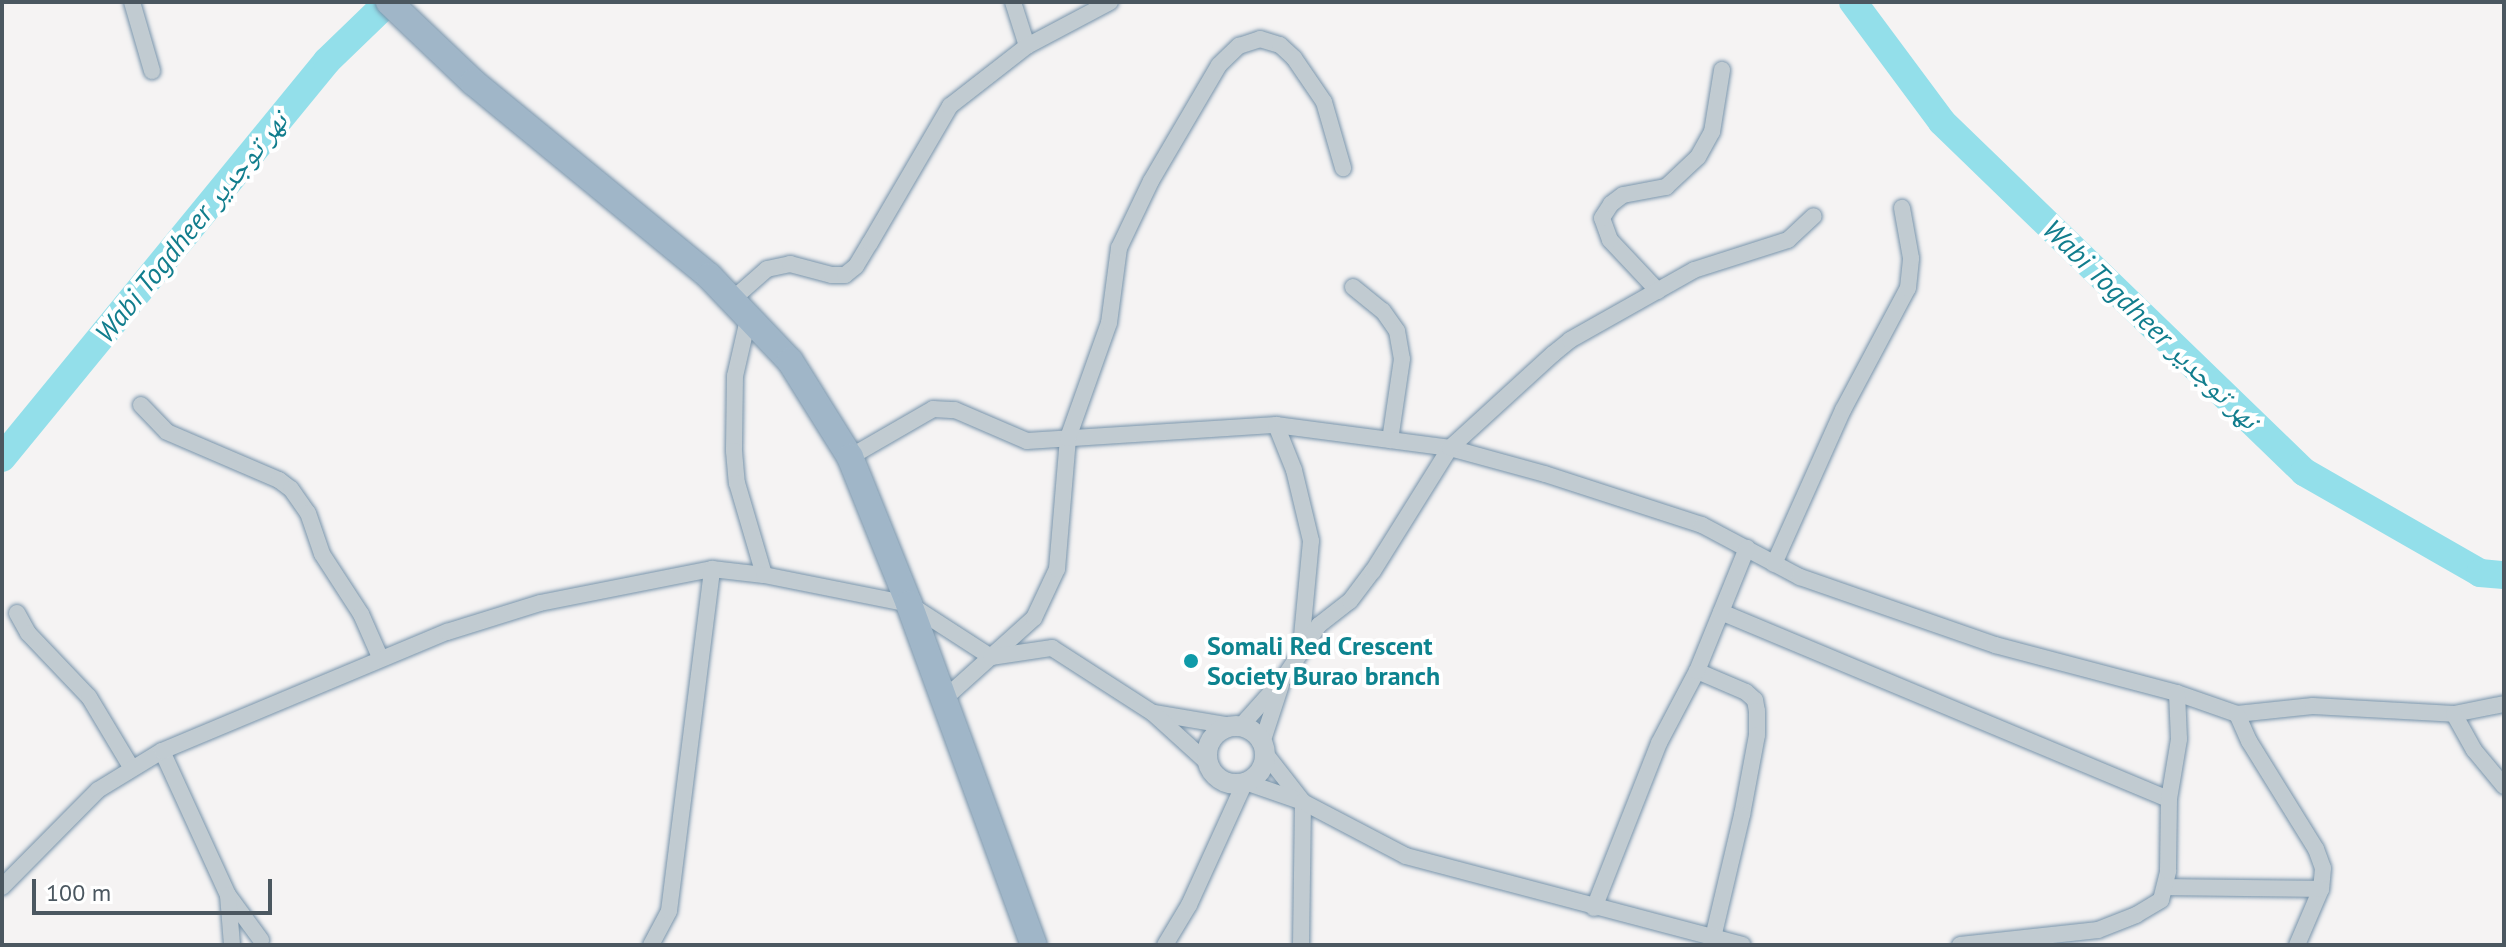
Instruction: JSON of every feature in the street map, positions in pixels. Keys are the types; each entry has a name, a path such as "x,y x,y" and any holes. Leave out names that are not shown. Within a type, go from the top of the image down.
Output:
{"highway":[{"path":"389,2 473,82 741,307 790,361 850,457 909,604 1034,945"}],"street":[{"path":"132,2 152,71"},
{"path":"1013,2 1027,46"},
{"path":"764,575 737,483 734,451 735,376 741,307 767,269 790,264 832,275 845,275 856,266 950,106 1027,46 1110,2"},
{"path":"944,699 1034,618 1057,569 1068,438 1109,323 1119,248 1151,181 1219,65 1239,46 1260,39 1280,45 1294,58 1324,102 1343,168"},
{"path":"1658,291 1610,240 1602,218 1611,204 1623,195 1666,187 1698,157 1712,132 1722,70"},
{"path":"1774,564 1843,410 1908,288 1911,258 1902,208"},
{"path":"1208,763 1207,753 1214,736 1236,726 1283,679 1319,625 1350,601 1373,571 1450,448 1570,340 1694,270 1729,256 1788,240 1814,216"},
{"path":"1353,287 1383,311 1397,331 1402,359 1390,440"},
{"path":"141,405 167,432 279,480 291,489 308,513 322,554 361,614 380,657"},
{"path":"850,457 933,409 955,410 1027,441 1276,425 1450,448 1702,525 1800,577 1995,645 2177,693 2237,714 2313,706 2454,714 2504,704"},
{"path":"1276,425 1294,470 1311,541 1300,653"},
{"path":"1594,908 1659,743 1697,671 1747,548"},
{"path":"651,945 669,911 712,569"},
{"path":"2,887 98,790 131,767 162,751 380,657 540,603 712,569 764,575 909,604 991,657 1052,648 1153,713 1208,763 1218,778 1227,783 1245,782 1303,802 1406,856 1742,945"},
{"path":"1721,612 2169,799"},
{"path":"17,613 28,633 89,697 131,767"},
{"path":"1697,671 1746,692 1755,700 1757,711 1757,735 1742,815 1713,938"},
{"path":"1165,945 1189,905 1245,782 1260,770 1263,748 1283,679"},
{"path":"1960,945 2096,938 2161,900 2166,887 2169,799 2179,739 2177,693"},
{"path":"1153,713 1236,726 1257,735 1263,748 1303,802 1301,945"},
{"path":"2237,714 2249,741 2316,849 2323,868 2321,889 2297,945"},
{"path":"2454,714 2474,750 2504,786"},
{"path":"162,751 228,895 261,940"},
{"path":"2166,887 2321,889"},
{"path":"228,895 232,945"}],"waterway":[{"name":"Wabi Togdheer نهر توجدير","path":"2,458 327,61 388,2"},
{"name":"Wabi Togdheer نهر توجدير","path":"1853,2 1942,122 2304,472 2480,573 2504,575"}],"place":[{"name":"Somali Red Crescent Society Burao branch","path":"1191,661"}]}
